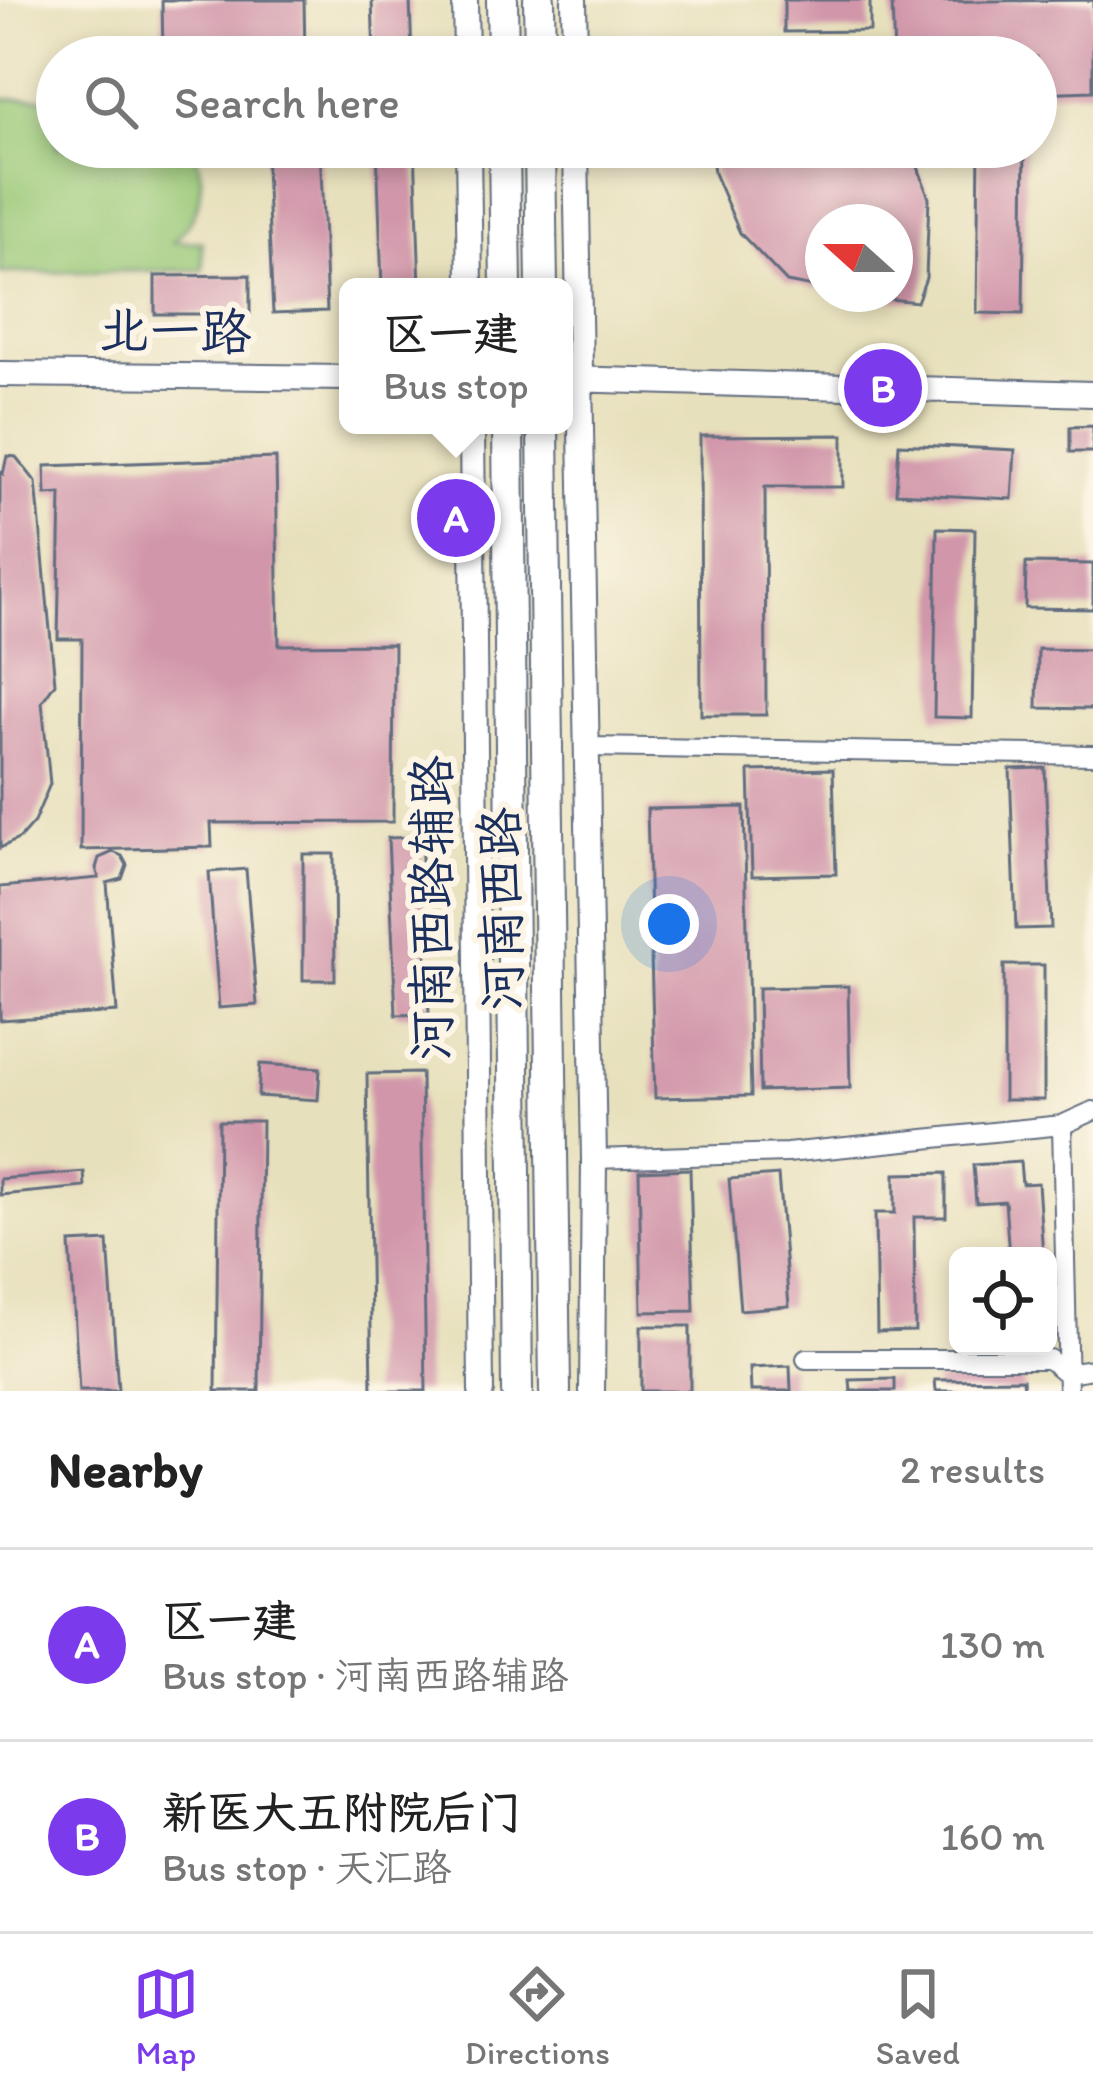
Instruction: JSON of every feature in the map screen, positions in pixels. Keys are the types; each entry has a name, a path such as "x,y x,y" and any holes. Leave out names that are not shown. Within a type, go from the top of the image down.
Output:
{"main road":[{"path":"502,0 503,36"},
{"path":"539,0 540,36"},
{"path":"504,168 506,278"},
{"path":"540,168 542,278"},
{"name":"河南西路","path":"508,434 517,1391"},
{"name":"河南西路","path":"543,434 555,1391"}],"street":[{"path":"465,0 466,36"},
{"path":"574,0 575,36"},
{"path":"468,168 470,278"},
{"path":"573,286 576,168"},
{"name":"北一路","path":"0,374 339,378"},
{"path":"573,379 1093,394"},
{"path":"573,428 586,747 594,1159 592,1391"},
{"name":"河南西路辅路","path":"472,434 481,1391"},
{"path":"586,747 1093,755"},
{"path":"594,1159 787,1153 1062,1125 1093,1112"},
{"path":"1062,1125 1067,1382"},
{"path":"806,1359 1049,1359 1067,1382"},
{"path":"1067,1382 1093,1370"}],"green space":[{"path":"36,98 36,168 199,168 200,198 173,242 202,242 203,270 0,273 0,99"}],"building":[{"path":"162,0 304,0 305,36 163,36"},
{"path":"372,0 410,0 411,36 373,36"},
{"path":"784,0 870,0 870,31 784,32"},
{"path":"1093,0 1093,91 1057,92 1057,36 893,36 892,2"},
{"path":"266,168 321,168 327,311 273,313"},
{"path":"378,168 416,168 420,278 382,278"},
{"path":"713,168 918,168 929,198 926,278 917,302 913,302 913,204 805,204 805,286 787,282 740,233"},
{"path":"979,168 1025,168 1023,314 977,313"},
{"path":"250,275 250,314 155,314 155,276"},
{"path":"1093,426 1093,452 1070,452 1070,427"},
{"path":"843,435 843,487 765,487 766,715 701,715 700,436"},
{"path":"899,444 1015,450 1012,499 896,493"},
{"path":"7,456 16,457 36,482 55,683 42,702 50,784 34,822 20,838 0,848 0,472 3,474"},
{"path":"276,458 279,645 394,644 393,822 211,823 212,847 81,850 82,639 58,639 61,494 46,495 45,466"},
{"path":"937,528 975,529 972,718 934,717"},
{"path":"1026,563 1093,564 1093,609 1025,608"},
{"path":"1038,649 1093,650 1093,709 1037,708"},
{"path":"1045,768 1051,928 1016,929 1010,769"},
{"path":"833,769 836,874 752,876 749,771"},
{"path":"744,807 751,1096 655,1098 647,809"},
{"path":"421,837 429,1014 396,1015 388,838"},
{"path":"113,852 127,865 122,879 107,883 117,1012 0,1020 0,887 99,878 99,858"},
{"path":"303,854 334,854 335,980 303,980"},
{"path":"246,869 257,1005 219,1008 209,872"},
{"path":"1004,965 1044,965 1044,1100 1004,1100"},
{"path":"848,986 850,1088 760,1091 758,988"},
{"path":"260,1064 320,1068 318,1100 258,1096"},
{"path":"421,1073 426,1391 372,1391 367,1074"},
{"path":"219,1121 262,1121 259,1391 216,1391"},
{"path":"1020,1162 1022,1184 1038,1183 1042,1247 1008,1247 1005,1201 976,1203 973,1165"},
{"path":"690,1169 694,1311 642,1312 639,1171"},
{"path":"84,1172 85,1187 0,1195 0,1179"},
{"path":"946,1173 946,1217 914,1217 915,1331 877,1332 875,1213 895,1213 895,1174"},
{"path":"778,1175 789,1306 740,1310 729,1179"},
{"path":"108,1241 118,1391 79,1391 70,1243"},
{"path":"641,1326 690,1326 690,1391 641,1391"},
{"path":"790,1366 791,1391 751,1391 750,1368"},
{"path":"895,1379 895,1391 851,1391 850,1380"},
{"path":"1023,1379 1024,1391 936,1391 935,1380"}],"place":[{"name":"新医大五附院后门","path":"883,388"},
{"name":"区一建","path":"456,518"}]}
